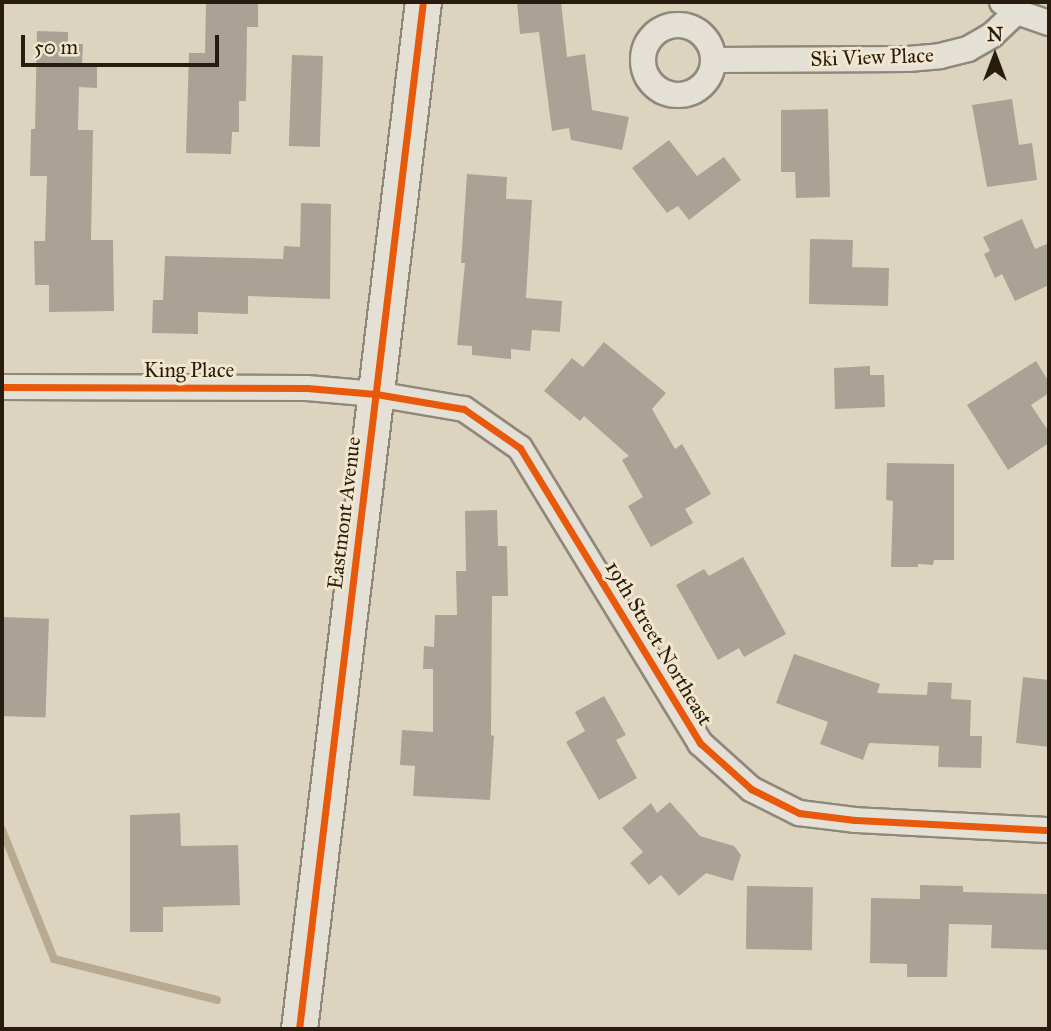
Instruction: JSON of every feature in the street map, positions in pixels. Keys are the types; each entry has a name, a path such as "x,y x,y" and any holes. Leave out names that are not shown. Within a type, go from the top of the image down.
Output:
{"main road":[{"name":"Eastmont Avenue","path":"299,1029 423,2"}],"street":[{"path":"1009,7 1049,23"},
{"name":"Ski View Place","path":"714,60 908,60 940,55 976,44 992,35 1009,7"},
{"name":"King Place","path":"2,387 307,388 376,394"},
{"name":"19th Street Northeast","path":"376,394 464,410 520,448 700,743 751,789 799,813 855,820 1049,830"}],"building":[{"path":"206,2 258,2 258,27 247,27 246,101 239,101 239,132 232,132 231,154 186,153 189,53 205,53"},
{"path":"517,2 561,2 567,57 585,54 592,110 629,117 622,150 571,140 569,128 552,131 539,32 520,34"},
{"path":"37,31 68,32 68,44 83,44 82,64 97,64 97,88 79,87 78,130 93,130 91,240 113,240 114,311 49,312 49,285 35,285 34,241 45,241 47,176 30,176 31,129 35,129"},
{"path":"292,55 323,56 320,147 289,146"},
{"path":"1012,99 1019,145 1032,143 1037,180 987,187 972,105"},
{"path":"828,109 830,197 796,198 795,172 781,172 781,110"},
{"path":"669,140 697,176 724,157 741,180 689,220 678,206 667,213 632,168"},
{"path":"467,174 507,177 506,199 532,200 526,298 562,301 560,332 532,330 530,351 511,349 511,359 472,355 472,346 457,345 465,263 461,263"},
{"path":"301,203 331,204 330,299 248,296 248,314 198,312 198,334 152,333 153,300 163,300 165,256 283,259 284,246 300,247"},
{"path":"1022,219 1035,249 1049,243 1049,285 1015,301 1002,274 995,278 984,254 990,251 983,237"},
{"path":"810,239 853,240 852,267 889,268 888,306 809,304"},
{"path":"604,342 666,393 652,409 675,449 682,444 711,494 685,509 693,523 651,547 628,506 643,497 622,460 629,456 584,416 580,421 544,391 572,358 583,367"},
{"path":"1036,361 1049,382 1049,393 1031,405 1049,432 1049,443 1008,470 967,405"},
{"path":"870,366 870,375 884,375 885,407 835,409 834,368"},
{"path":"887,463 954,464 954,560 934,560 933,565 918,564 918,567 891,567 893,501 886,500"},
{"path":"497,510 498,546 507,546 508,596 492,596 491,735 494,736 490,800 413,796 415,766 400,765 402,730 433,732 433,669 423,669 424,646 434,647 435,615 457,615 456,571 466,571 465,511"},
{"path":"743,557 786,634 744,657 739,648 718,660 676,585 704,569 709,576"},
{"path":"2,617 49,619 46,718 2,716"},
{"path":"794,654 880,684 877,693 927,695 928,682 952,683 951,699 971,700 970,736 982,736 981,768 938,767 939,746 869,743 863,760 820,744 828,722 776,703"},
{"path":"1023,677 1049,680 1049,747 1016,743"},
{"path":"604,696 626,735 616,740 637,778 599,800 566,742 585,731 575,712"},
{"path":"670,802 700,836 734,846 741,855 733,881 706,873 679,896 661,875 649,885 630,863 643,852 622,828 651,803 657,813"},
{"path":"180,813 181,846 238,845 240,905 163,907 163,932 130,932 130,815"},
{"path":"920,885 963,886 963,892 1049,894 1049,950 991,948 992,925 949,924 947,977 907,977 907,964 870,963 871,898 920,899"},
{"path":"747,886 813,887 812,950 746,949"}],"waterway":[{"path":"2,830 54,959 217,1000"}],"cycle path":[{"path":"299,1029 423,2"},
{"path":"2,387 307,388 376,394 464,409 520,448 700,743 751,789 799,813 855,820 1049,830"}]}
